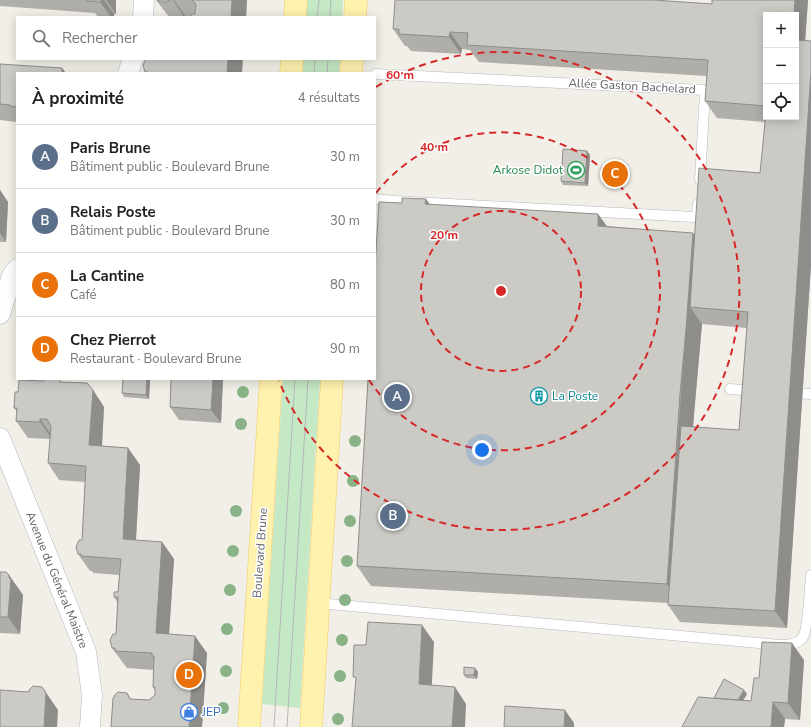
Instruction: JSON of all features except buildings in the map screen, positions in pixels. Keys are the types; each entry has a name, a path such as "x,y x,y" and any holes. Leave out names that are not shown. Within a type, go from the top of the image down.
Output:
{"main road":[{"path":"295,16 296,0"},
{"path":"355,16 356,0"},
{"path":"291,72 292,60"},
{"path":"352,60 352,72"},
{"name":"Boulevard Brune","path":"249,727 271,380"},
{"path":"311,727 332,380"}],"street":[{"path":"143,16 144,0"},
{"path":"128,72 132,60"},
{"path":"0,314 12,276 16,270"},
{"name":"Avenue du Général Maistre","path":"0,438 86,652 92,695 90,727"}],"lane":[{"name":"Allée Gaston Bachelard","path":"376,74 663,87 706,87 698,214 694,217 376,198"},
{"path":"730,389 746,386 767,391"},
{"path":"782,392 811,394"},
{"path":"318,603 780,645 797,642 803,637 806,628 811,574"}],"green space":[{"path":"306,0 343,0 342,16 305,16"},
{"path":"303,60 340,60 339,72 302,72"},
{"path":"283,380 320,380 300,708 262,704"}],"tram line":[{"path":"317,16 319,0"},
{"path":"330,16 331,0"},
{"path":"314,72 315,60"},
{"path":"327,72 328,60"},
{"path":"274,727 295,380"},
{"path":"287,727 308,380"}],"place":[{"name":"Arkose Didot","path":"576,170"},
{"name":"La Cantine","path":"615,174"},
{"name":"La Poste","path":"539,396"},
{"name":"Paris Brune","path":"397,397"},
{"name":"Relais Poste","path":"393,516"},
{"name":"Chez Pierrot","path":"189,675"},
{"name":"JEP","path":"189,712"}]}
